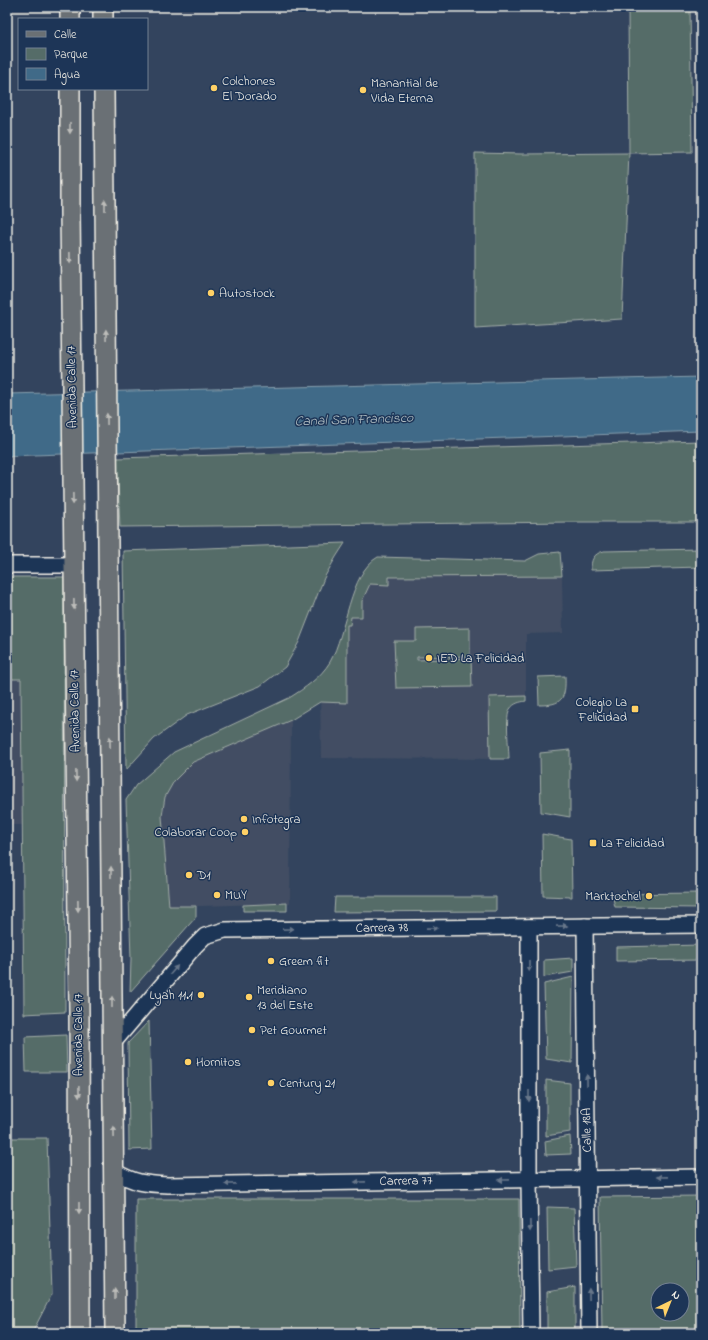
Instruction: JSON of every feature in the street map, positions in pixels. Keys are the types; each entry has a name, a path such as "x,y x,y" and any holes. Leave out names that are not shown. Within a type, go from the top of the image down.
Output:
{"main road":[{"path":"70,7 70,18"},
{"path":"103,7 104,18"},
{"name":"Avenida Calle 17","path":"70,90 72,460 79,1012 80,1333"},
{"path":"104,90 115,1333"}],"street":[{"path":"7,565 74,565"},
{"name":"Carrera 78","path":"113,1043 195,946 205,936 216,932 234,930 701,925"},
{"name":"Calle 18A","path":"585,926 589,1333"},
{"path":"529,927 529,1180 531,1333"},
{"name":"Carrera 77","path":"114,1171 130,1180 144,1184 168,1185 701,1177"}],"shaded area":[{"name":"IED La Felicidad","path":"378,557 525,576 562,576 563,633 526,634 526,701 514,704 507,714 509,759 321,758 320,676 338,646 353,594 363,571"},
{"path":"7,679 21,679 22,825 7,825"},
{"path":"291,720 290,903 169,907 162,816 165,797 174,781 193,762"}],"green space":[{"path":"628,7 690,7 692,152 629,153"},
{"path":"475,153 629,153 622,319 475,328"},
{"path":"701,441 701,522 120,527 117,458"},
{"path":"345,543 324,578 299,642 285,667 260,686 187,715 154,739 126,770 123,551"},
{"path":"701,549 701,567 591,570 593,558 597,554 604,551"},
{"path":"560,552 562,576 389,577 389,585 370,584 362,601 362,617 351,617 350,625 347,625 347,703 320,702 291,720 193,762 174,781 165,797 162,816 169,906 196,906 196,917 130,992 131,959 126,800 136,785 174,752 289,698 317,678 326,668 336,650 355,589 361,576 368,565 378,557 525,561 539,554"},
{"path":"7,577 64,577 65,1012 24,1014 21,679 7,679"},
{"path":"470,628 470,656 417,657 417,660 471,658 472,687 396,688 394,641 416,641 416,629"},
{"path":"565,676 565,690 561,699 553,704 539,705 538,677"},
{"path":"526,696 526,701 513,705 510,709 507,725 509,759 490,759 489,697"},
{"path":"570,750 570,817 541,812 540,753"},
{"path":"542,834 571,839 572,897 543,896"},
{"path":"701,893 701,908 615,907 612,894"},
{"path":"335,897 496,897 496,911 334,912"},
{"path":"287,903 287,911 243,911 243,905"},
{"path":"701,945 701,960 616,961 616,947"},
{"path":"573,958 573,972 544,977 544,960"},
{"path":"573,977 572,1063 546,1059 544,984"},
{"path":"149,1021 152,1149 129,1150 128,1043"},
{"path":"66,1035 67,1072 26,1072 25,1037"},
{"path":"546,1080 570,1083 570,1132 546,1136"},
{"path":"570,1136 571,1154 546,1155 545,1141"},
{"path":"7,1138 47,1138 52,1294 32,1333 7,1333"},
{"path":"701,1196 701,1333 602,1333 600,1197"},
{"path":"136,1199 519,1199 520,1333 136,1333"},
{"path":"547,1207 574,1208 576,1266 548,1269"},
{"path":"575,1287 575,1333 547,1333 547,1292"}],"water":[{"name":"Canal San Francisco","path":"701,377 701,431 7,456 7,394"}],"place":[{"name":"Colchones El Dorado","path":"214,88"},
{"name":"Manantial de Vida Eterna","path":"363,90"},
{"name":"Autostock","path":"211,293"},
{"name":"IED La Felicidad","path":"429,658"},
{"name":"Colegio La Felicidad","path":"635,709"},
{"name":"Infotegra","path":"244,819"},
{"name":"Colaborar Coop","path":"245,832"},
{"name":"La Felicidad","path":"593,843"},
{"name":"D1","path":"189,875"},
{"name":"MUY","path":"217,895"},
{"name":"Marktochel","path":"649,896"},
{"name":"Greem fit","path":"271,961"},
{"name":"Lyah 11.1","path":"201,995"},
{"name":"Meridiano 13 del Este","path":"249,997"},
{"name":"Pet Gourmet","path":"252,1030"},
{"name":"Hornitos","path":"188,1062"},
{"name":"Century 21","path":"271,1083"}]}
